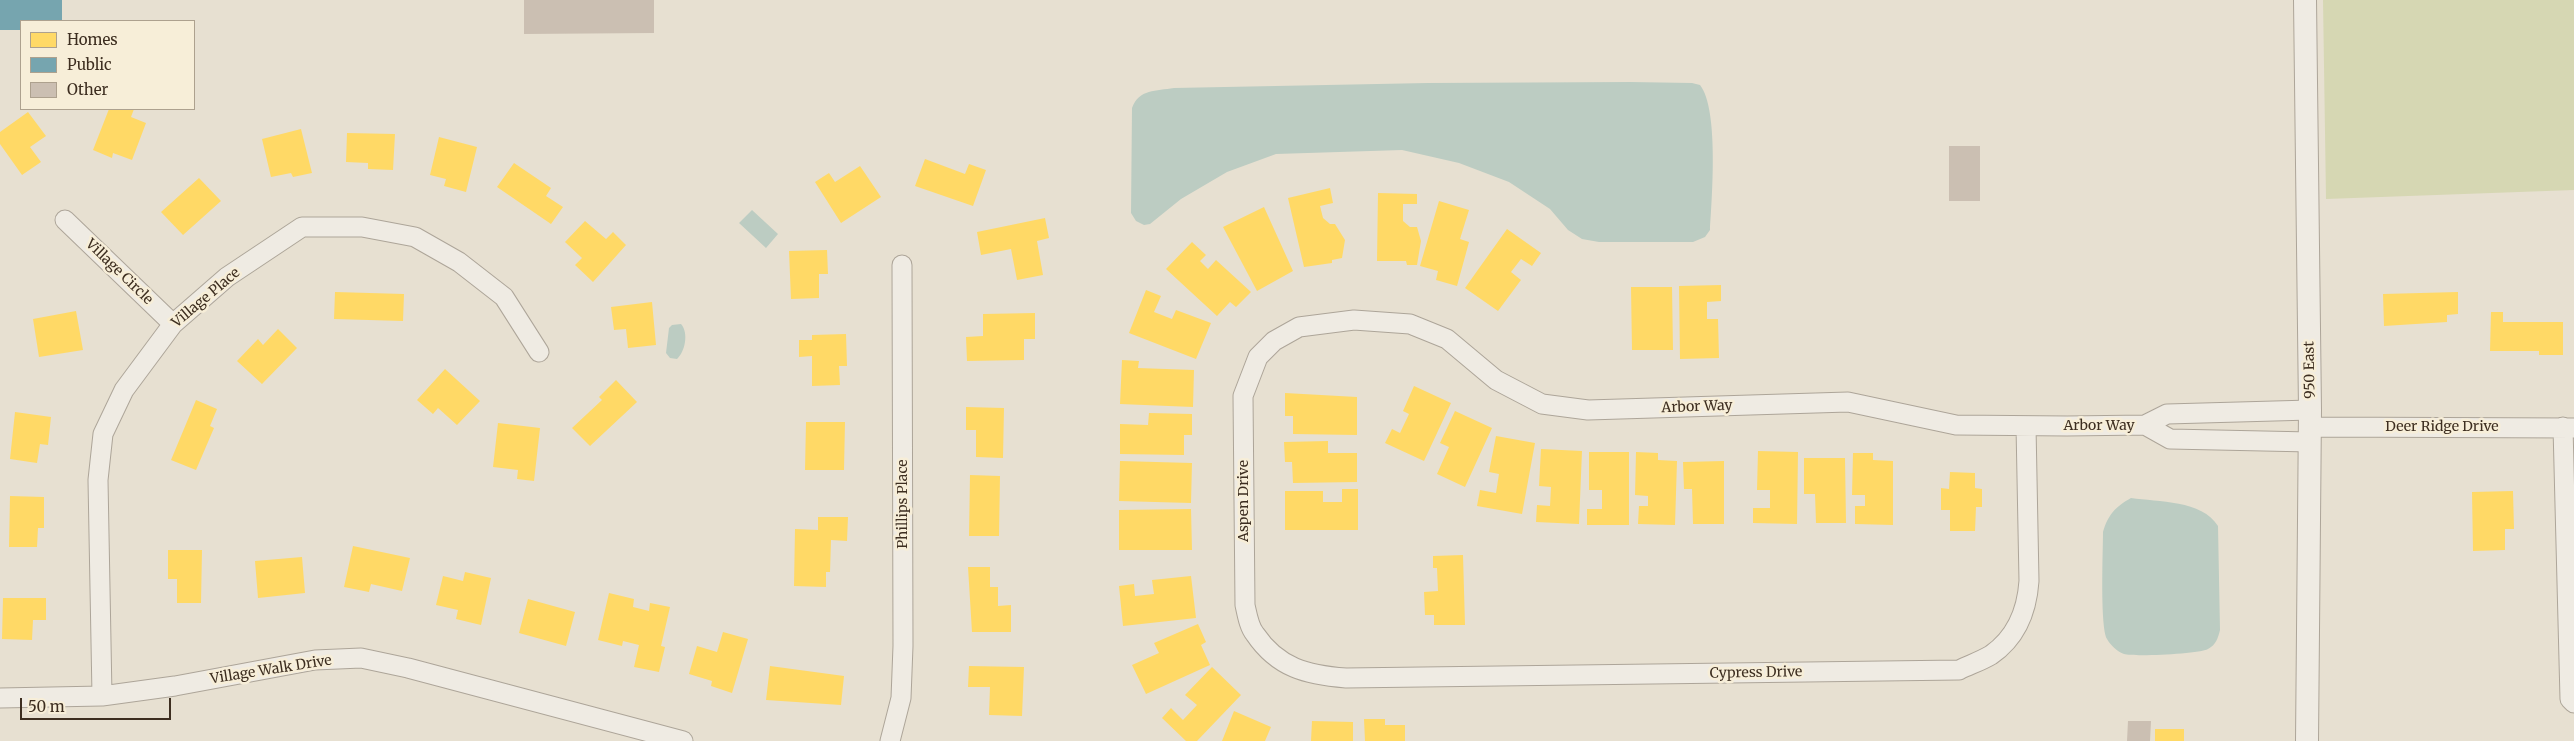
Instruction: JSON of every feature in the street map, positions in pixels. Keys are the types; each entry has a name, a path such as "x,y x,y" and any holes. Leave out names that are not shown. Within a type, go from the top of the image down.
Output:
{"street":[{"name":"950 East","path":"2305,0 2310,426 2307,741"},
{"name":"Village Circle","path":"65,220 173,324"},
{"name":"Village Place","path":"102,696 98,480 103,434 124,390 173,324 227,277 302,227 362,226 415,237 459,262 504,297 539,352"},
{"name":"Phillips Place","path":"890,741 901,698 903,646 902,265"},
{"name":"Arbor Way","path":"1274,340 1299,328 1354,320 1410,324 1447,338 1496,380 1542,404 1588,410 1848,402 1956,425 2145,425 2167,414 2310,426"},
{"name":"Aspen Drive","path":"1274,340 1258,357 1243,396 1245,605 1254,633 1279,660"},
{"name":"Arbor Way","path":"2145,425 2170,440 2310,426"},
{"name":"Cypress Drive","path":"1279,660 1314,676 1346,678 1959,670 1992,655 2016,629 2027,606 2029,581 2026,426"},
{"name":"Deer Ridge Drive","path":"2310,426 2569,428"},
{"path":"2569,428 2570,699 2574,703"},
{"name":"Village Walk Drive","path":"0,698 102,696 175,686 315,660 361,658 408,668 683,741"}],"green space":[{"path":"2323,0 2574,0 2574,190 2326,199"}],"shaded area":[{"path":"1428,83 1692,83 1700,85 1706,97 1712,133 1713,176 1710,230 1705,237 1693,242 1599,242 1582,239 1568,230 1550,209 1509,182 1459,163 1402,150 1276,154 1227,172 1181,199 1150,224 1144,225 1136,221 1131,213 1132,108 1139,97 1149,92 1174,88"},
{"path":"752,210 778,234 766,248 739,223"},
{"path":"681,324 685,332 684,347 677,359 670,358 666,353 669,328 672,325"},
{"path":"2131,498 2191,507 2211,517 2218,526 2220,630 2215,643 2208,649 2180,654 2130,655 2119,652 2107,639 2103,619 2103,532 2113,512"}],"building: Homes":[{"path":"109,110 134,110 131,117 146,123 132,160 113,153 112,158 93,150"},
{"path":"28,112 46,136 30,147 41,162 22,175 0,144 0,132"},
{"path":"301,129 312,173 293,177 291,173 271,177 262,139"},
{"path":"347,133 395,134 393,170 368,169 368,163 346,162"},
{"path":"439,137 477,147 466,192 444,186 446,179 430,175"},
{"path":"925,159 965,174 969,164 986,170 973,206 915,186"},
{"path":"514,163 551,188 546,196 563,207 551,224 497,187"},
{"path":"860,166 881,197 841,223 815,182 829,173 835,182"},
{"path":"199,178 221,201 183,235 161,212"},
{"path":"1330,188 1333,203 1320,206 1323,218 1330,224 1335,224 1345,240 1342,258 1332,260 1332,263 1304,267 1288,198"},
{"path":"1378,193 1417,194 1417,204 1403,204 1403,221 1410,227 1417,227 1421,241 1417,265 1407,265 1406,261 1377,261"},
{"path":"1439,201 1469,210 1460,239 1469,242 1457,286 1436,280 1438,271 1420,266"},
{"path":"1264,207 1293,271 1257,291 1223,227"},
{"path":"1045,218 1049,238 1037,241 1043,275 1017,280 1011,249 981,255 977,232"},
{"path":"585,221 606,239 613,232 626,245 593,282 575,265 582,258 565,242"},
{"path":"1507,229 1541,253 1532,266 1521,259 1511,272 1521,280 1498,311 1465,288"},
{"path":"1192,242 1206,255 1200,261 1208,269 1216,260 1251,292 1236,307 1230,302 1217,316 1166,269"},
{"path":"827,250 828,274 819,274 819,298 791,299 789,251"},
{"path":"1721,285 1721,301 1707,302 1707,319 1718,319 1719,358 1680,359 1679,286"},
{"path":"1631,287 1672,287 1673,350 1632,350"},
{"path":"1146,290 1161,296 1154,312 1172,319 1176,310 1211,323 1196,359 1129,333"},
{"path":"335,292 404,294 403,321 334,319"},
{"path":"2458,292 2458,314 2447,315 2447,322 2384,326 2383,294"},
{"path":"652,302 656,345 628,348 626,329 614,330 611,307"},
{"path":"76,311 83,350 39,357 33,319"},
{"path":"2491,312 2503,312 2503,322 2563,322 2563,355 2539,355 2539,351 2490,351"},
{"path":"1035,313 1035,339 1024,339 1024,360 967,361 966,337 983,336 983,314"},
{"path":"278,329 297,348 262,384 237,361 258,339 263,345"},
{"path":"846,334 847,366 839,366 840,385 812,386 812,356 799,357 799,340 812,340 812,335"},
{"path":"1122,360 1139,361 1138,368 1194,370 1193,407 1120,404"},
{"path":"445,369 480,401 457,425 438,408 433,414 417,400"},
{"path":"616,380 637,402 590,446 572,428 602,400 599,397"},
{"path":"1414,386 1451,403 1424,461 1385,443 1392,429 1400,433 1409,414 1403,411"},
{"path":"1285,393 1357,397 1357,435 1293,434 1293,416 1285,416"},
{"path":"196,400 217,409 210,426 214,428 196,470 171,460"},
{"path":"966,407 1004,408 1003,458 976,457 976,430 966,430"},
{"path":"1455,411 1492,428 1465,487 1437,474 1449,447 1440,443"},
{"path":"15,412 51,417 48,445 40,444 37,463 10,459"},
{"path":"1149,413 1192,414 1192,435 1184,435 1184,455 1120,454 1120,424 1148,425"},
{"path":"806,422 845,422 844,470 805,470"},
{"path":"498,423 540,428 534,481 517,479 518,470 493,467"},
{"path":"1496,436 1535,443 1522,514 1477,506 1480,490 1496,493 1499,474 1489,472"},
{"path":"1328,441 1328,453 1357,453 1357,482 1293,483 1292,462 1285,462 1284,442"},
{"path":"1541,449 1582,451 1579,524 1536,522 1537,505 1550,506 1551,487 1539,486"},
{"path":"1758,451 1798,452 1797,524 1753,523 1753,508 1770,508 1770,490 1757,490"},
{"path":"1589,452 1629,452 1629,525 1587,525 1587,509 1602,509 1602,490 1589,490"},
{"path":"1636,452 1658,453 1658,460 1677,461 1675,525 1638,524 1639,506 1648,506 1648,496 1635,495"},
{"path":"1853,453 1873,453 1873,460 1893,461 1893,525 1855,524 1855,506 1865,506 1865,495 1852,495"},
{"path":"1804,458 1845,458 1846,523 1816,523 1815,494 1804,494"},
{"path":"1120,461 1192,463 1191,503 1119,501"},
{"path":"1724,461 1724,524 1693,524 1692,489 1684,489 1683,462"},
{"path":"1950,472 1975,473 1975,488 1982,489 1982,507 1976,507 1975,531 1950,531 1950,510 1941,510 1941,488 1949,489"},
{"path":"970,475 1000,476 999,536 969,536"},
{"path":"1342,489 1358,489 1358,530 1285,530 1285,491 1323,491 1323,502 1342,502"},
{"path":"2513,491 2514,529 2505,529 2505,550 2473,551 2472,492"},
{"path":"10,496 44,497 44,528 38,528 37,547 9,547"},
{"path":"1191,509 1192,550 1119,550 1119,510"},
{"path":"818,517 848,517 847,541 831,540 830,572 826,572 826,587 794,586 795,529 818,530"},
{"path":"353,546 410,558 402,591 371,584 369,592 344,587"},
{"path":"168,550 202,550 201,603 177,603 177,579 168,579"},
{"path":"1463,555 1465,625 1434,625 1434,615 1425,615 1424,592 1438,591 1437,568 1433,568 1433,556"},
{"path":"302,557 305,593 258,598 255,561"},
{"path":"968,567 990,567 990,587 998,587 998,606 1011,605 1011,632 972,632"},
{"path":"465,572 491,578 481,625 456,619 458,610 436,605 443,576 463,581"},
{"path":"1191,576 1196,618 1123,626 1119,586 1134,584 1135,596 1154,594 1152,580"},
{"path":"609,593 634,599 633,607 649,611 650,603 670,607 661,646 665,647 659,672 634,667 639,645 623,641 622,646 598,640"},
{"path":"3,598 46,598 46,620 33,620 32,640 2,639"},
{"path":"528,599 575,612 566,646 519,633"},
{"path":"1198,624 1206,642 1201,645 1210,665 1146,694 1132,665 1159,653 1154,643"},
{"path":"723,632 748,639 732,693 711,686 712,681 689,674 697,646 717,652"},
{"path":"770,666 844,676 841,705 766,700"},
{"path":"969,666 1024,667 1022,716 989,715 990,687 968,687"},
{"path":"1212,667 1241,695 1197,741 1186,741 1162,718 1171,708 1183,720 1197,705 1185,695"},
{"path":"1234,711 1271,727 1265,741 1222,741"},
{"path":"1364,719 1385,719 1385,725 1405,725 1405,741 1365,741"},
{"path":"1312,721 1353,722 1353,741 1311,741"},
{"path":"2155,729 2184,729 2184,741 2155,741"}],"building: Public":[{"path":"0,0 62,0 62,20 20,20 20,30 0,30"}],"building: Other":[{"path":"524,0 654,0 654,33 524,34"},
{"path":"1949,146 1980,146 1980,201 1949,201"},
{"path":"2128,721 2151,721 2150,741 2127,741"}]}
